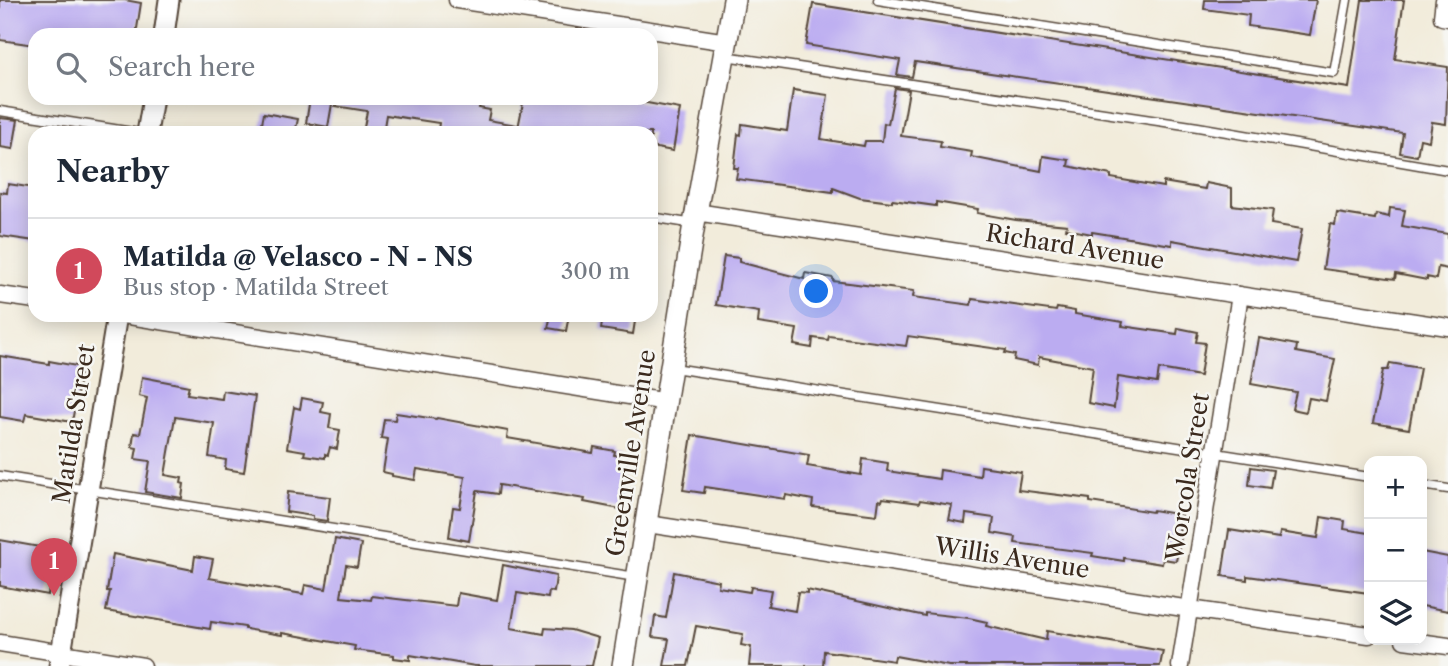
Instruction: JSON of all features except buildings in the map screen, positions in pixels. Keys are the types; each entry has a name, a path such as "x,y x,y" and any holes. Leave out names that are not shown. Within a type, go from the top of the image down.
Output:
{"main road":[{"name":"Greenville Avenue","path":"623,666 648,524 695,218 734,0"}],"street":[{"path":"165,28 170,0"},
{"path":"457,0 611,28"},
{"path":"1444,0 1445,17"},
{"path":"658,37 726,49"},
{"path":"149,126 152,105"},
{"name":"Richard Avenue","path":"695,218 1448,327"},
{"path":"0,295 28,299"},
{"name":"Worcola Street","path":"1180,666 1240,295"},
{"name":"Matilda Street","path":"60,659 116,322"},
{"path":"167,322 667,402"},
{"name":"Willis Avenue","path":"648,524 1364,634"},
{"path":"0,643 60,659 143,666"},
{"path":"1427,643 1448,646"}],"lane":[{"path":"878,0 1334,73 1347,0"},
{"path":"726,49 1448,170"},
{"path":"0,111 95,126"},
{"path":"658,217 695,218"},
{"path":"672,368 1364,476"},
{"path":"0,476 638,578"},
{"path":"1427,486 1448,489"}],"place":[{"name":"Matilda @ Velasco - N - NS","path":"54,596"}]}
